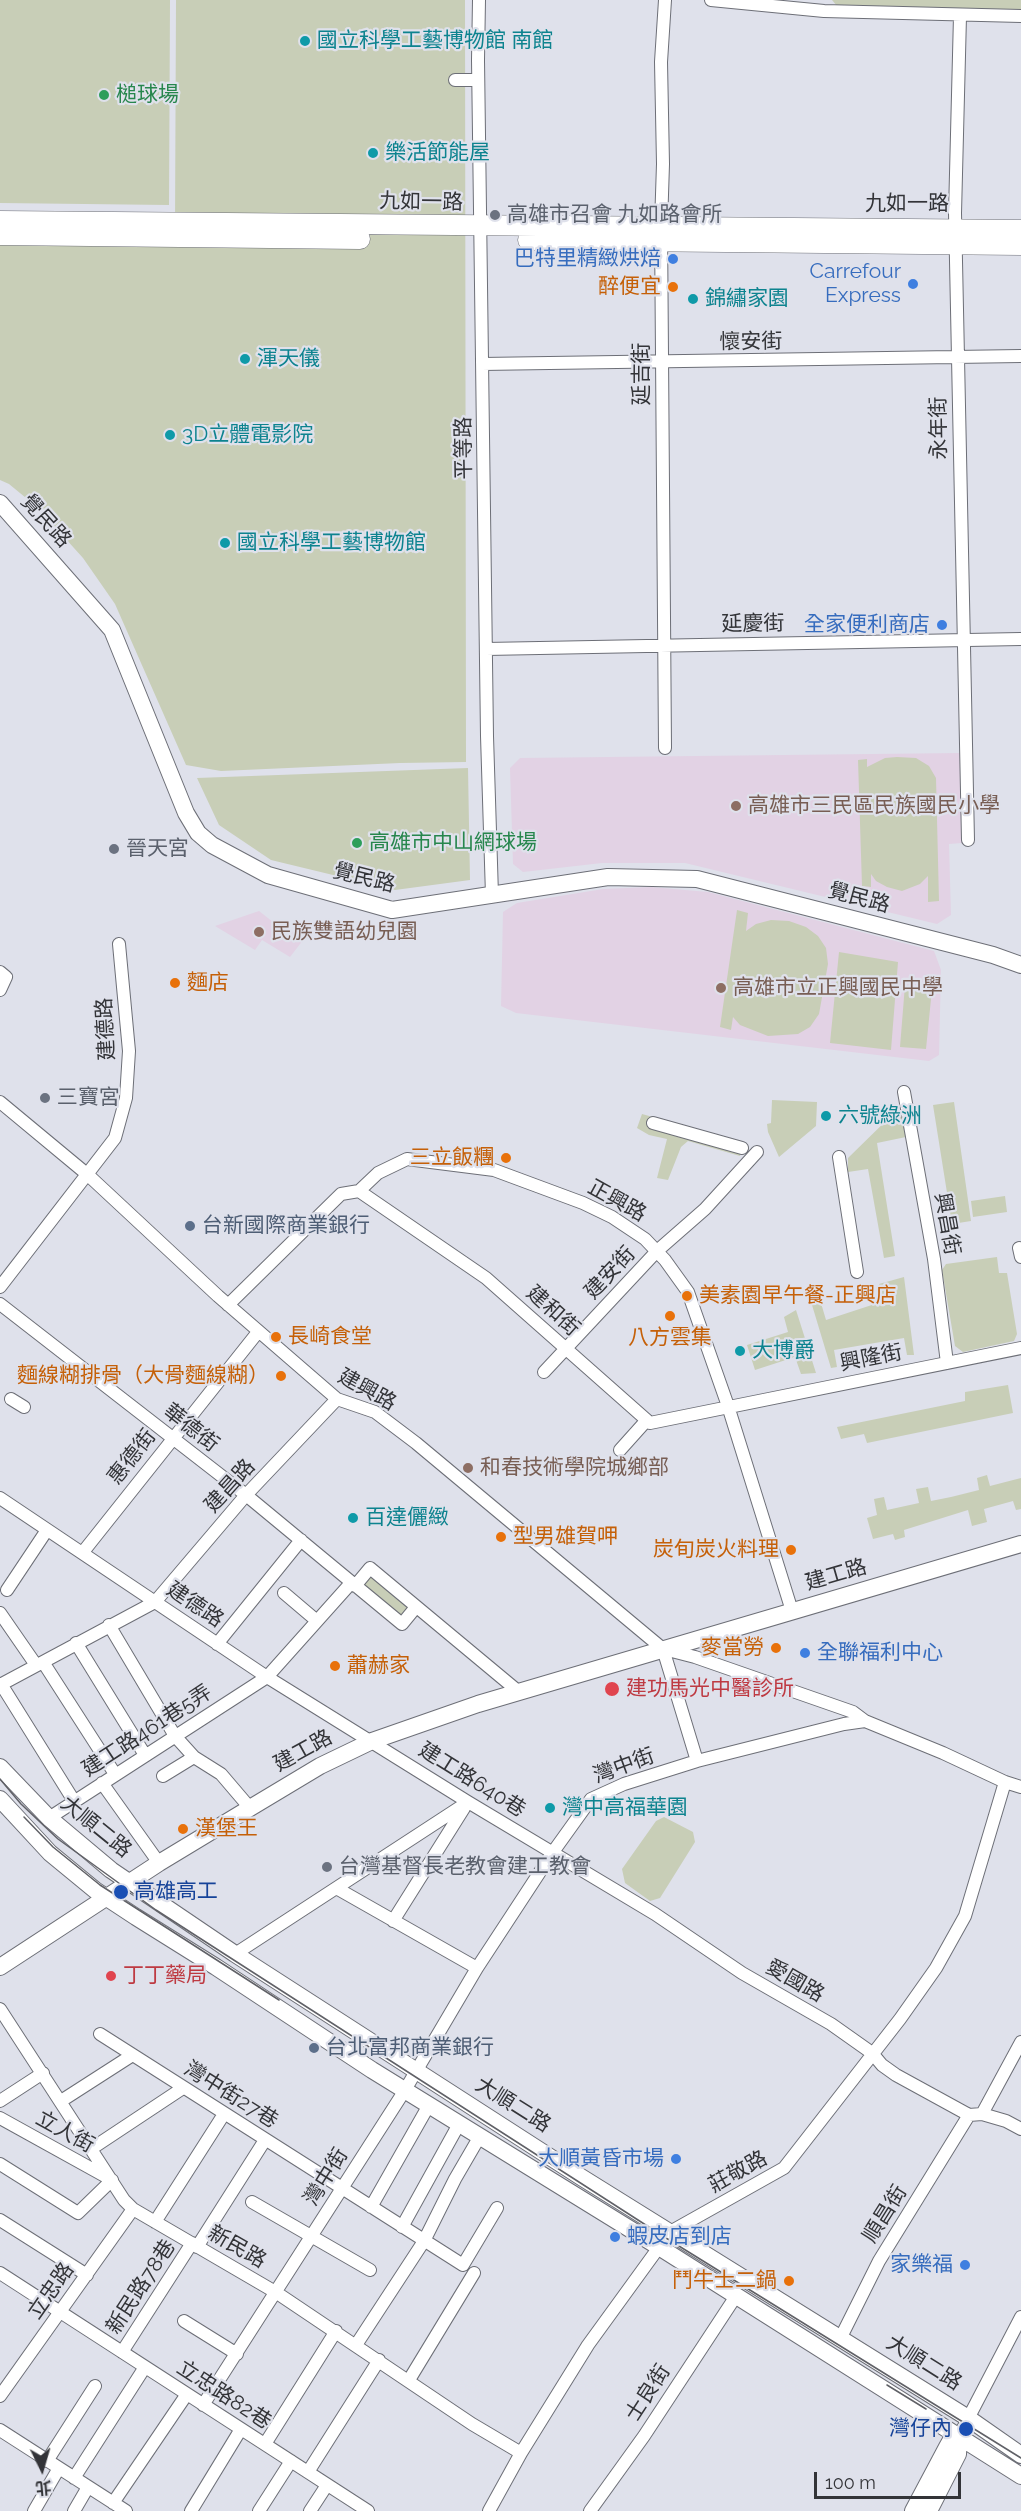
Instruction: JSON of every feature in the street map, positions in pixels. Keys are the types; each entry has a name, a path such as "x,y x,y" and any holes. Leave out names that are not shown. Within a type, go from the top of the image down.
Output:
{"main road":[{"name":"九如一路","path":"0,221 480,233"},
{"name":"九如一路","path":"0,235 661,232 955,236 1021,230"},
{"name":"九如一路","path":"955,236 1021,245"}],"street":[{"name":"平等路","path":"479,0 478,80 486,649 492,895"},
{"name":"延吉街","path":"665,0 661,62 665,748"},
{"path":"711,0 824,11 1021,16"},
{"name":"永年街","path":"960,16 955,236 968,840"},
{"path":"455,81 478,80"},
{"name":"懷安街","path":"482,363 1021,356"},
{"name":"覺民路","path":"0,503 112,630 186,813 198,833 212,845 268,875 392,910 608,877 697,879 1021,965"},
{"name":"延慶街","path":"486,649 1021,639"},
{"name":"建德路","path":"0,1287 115,1138 126,1098 129,1030 119,944"},
{"path":"0,972 6,977 0,990"},
{"name":"興昌街","path":"904,1092 934,1259 947,1363"},
{"name":"建興路","path":"0,1101 87,1175 228,1305 337,1400 375,1412 416,1443 663,1649"},
{"path":"653,1124 742,1148"},
{"name":"建安街","path":"544,1372 657,1251 705,1209 757,1152"},
{"path":"839,1157 857,1272"},
{"name":"正興路","path":"228,1305 341,1194 359,1191 378,1173 407,1159 494,1170 583,1203 612,1217 645,1239 688,1292 728,1406 792,1611"},
{"name":"建和街","path":"359,1191 486,1278 646,1421"},
{"name":"華德街","path":"0,1304 246,1495 402,1624 416,1607"},
{"name":"惠德街","path":"83,1552 171,1438 258,1332"},
{"name":"興隆街","path":"728,1406 1021,1348"},
{"path":"10,1399 24,1407"},
{"name":"建昌路","path":"154,1602 246,1495 337,1400"},
{"path":"620,1450 646,1421 650,1424 728,1406"},
{"name":"建德路","path":"0,1498 267,1677 372,1741"},
{"path":"7,1590 47,1530"},
{"path":"217,1644 301,1540"},
{"name":"建工路","path":"0,1967 159,1863 320,1766 372,1741 519,1692 1021,1544"},
{"path":"353,1584 370,1568 519,1692"},
{"name":"建工路461巷5弄","path":"49,1818 267,1677 353,1584"},
{"path":"284,1593 317,1621"},
{"path":"74,1801 1,1685 154,1602"},
{"path":"0,1613 40,1663 115,1774"},
{"path":"109,1625 175,1736 194,1757 221,1774 250,1808"},
{"path":"76,1643 145,1755"},
{"path":"663,1649 695,1657 853,1712 865,1721 1021,1787"},
{"path":"663,1649 697,1761"},
{"name":"灣中街","path":"203,2405 277,2293 341,2188 405,2090 477,1968 553,1852 591,1799 624,1784 697,1761 844,1724 865,1721"},
{"name":"建工路640巷","path":"372,1741 468,1802 553,1852"},
{"path":"163,1776 194,1757"},
{"name":"大順二路","path":"0,1767 49,1818 129,1882 235,1954 416,2072 969,2418 1021,2455"},
{"name":"莊敬路","path":"489,2511 520,2453 588,2345 670,2232 784,2168 872,2053 895,2027 936,1968 965,1916 1005,1782"},
{"path":"102,1783 159,1863"},
{"name":"大順二路","path":"0,1799 50,1853 106,1897 405,2090 1021,2475"},
{"path":"235,1954 338,1889 468,1802"},
{"path":"393,1921 468,1802"},
{"name":"愛國路","path":"553,1852 655,1914 742,1973 831,2024 872,2053 882,2065 896,2075 969,2115"},
{"path":"338,1889 477,1968"},
{"name":"新民路","path":"0,2009 124,2200 133,2209 277,2293 472,2424 520,2453"},
{"name":"灣中街27巷","path":"100,2034 131,2056 463,2265 497,2208"},
{"path":"982,2114 1021,2042"},
{"path":"61,2101 131,2056"},
{"path":"0,2102 43,2073"},
{"path":"91,2149 183,2088"},
{"path":"371,2207 429,2104"},
{"path":"154,2222 224,2114"},
{"path":"969,2115 982,2114 1006,2121 1021,2129"},
{"name":"順昌街","path":"841,2337 879,2261 969,2115"},
{"name":"立人街","path":"0,2118 112,2180"},
{"path":"402,2227 459,2124"},
{"path":"356,2345 424,2241 455,2179 480,2136"},
{"name":"新民路78巷","path":"122,2352 265,2140"},
{"path":"0,2164 78,2213 112,2180"},
{"path":"252,2202 370,2270"},
{"name":"立忠路","path":"0,2396 133,2209"},
{"path":"0,2220 87,2275"},
{"path":"409,2380 474,2273"},
{"name":"立忠路82巷","path":"0,2274 368,2511"},
{"name":"士良街","path":"590,2511 644,2436 736,2296"},
{"path":"929,2511 958,2454 959,2436 1020,2320"},
{"path":"184,2321 237,2354"},
{"path":"265,2444 336,2331"},
{"path":"308,2472 379,2360"},
{"path":"74,2478 145,2367"},
{"path":"47,2461 95,2386"},
{"path":"112,2503 187,2394"},
{"path":"191,2511 241,2429"},
{"path":"0,2430 126,2511"},
{"path":"913,2511 946,2447 951,2440 959,2436"},
{"path":"258,2511 291,2461"},
{"path":"34,2511 59,2468"},
{"path":"310,2511 327,2485"},
{"path":"75,2511 88,2487"}],"shaded area":[{"name":"高雄市三民區民族國民小學","path":"960,753 962,843 949,844 951,915 937,924 685,863 602,863 523,872 513,864 510,768 520,758"},
{"name":"高雄市立正興國民中學","path":"651,887 708,892 934,951 941,970 939,1055 929,1061 516,1013 501,1006 503,912 517,903 603,889"},
{"name":"民族雙語幼兒園","path":"259,911 282,929 307,935 290,957 262,940 255,950 215,926"}],"green space":[{"name":"槌球場","path":"0,0 170,0 169,205 0,203"},
{"name":"國立科學工藝博物館","path":"176,0 465,0 466,762 221,771 186,765 115,604 83,558 37,507 9,484 0,480 0,225 175,226"},
{"path":"832,0 1021,0 1021,10 837,6"},
{"path":"885,758 916,758 929,766 936,778 939,901 928,902 928,876 920,884 902,891 876,881 871,874 871,887 862,886 858,760 867,759 867,767"},
{"name":"高雄市中山網球場","path":"468,768 470,880 395,890 271,860 219,825 197,778"},
{"path":"737,910 748,913 746,931 756,924 771,920 789,921 806,927 818,936 826,948 828,964 819,1014 810,1027 798,1034 768,1036 740,1025 733,1017 731,1030 720,1027"},
{"path":"839,952 898,962 891,1050 830,1043"},
{"path":"905,985 932,989 926,1049 900,1047"},
{"path":"772,1100 817,1102 816,1126 779,1157 767,1124 771,1123"},
{"path":"954,1102 971,1221 952,1224 933,1105"},
{"path":"896,1111 901,1112 906,1137 877,1143 895,1256 884,1258 868,1169 848,1172 848,1158"},
{"path":"642,1114 743,1142 740,1156 688,1141 681,1147 668,1180 657,1178 667,1139 649,1135 637,1128"},
{"path":"1005,1196 1007,1212 973,1217 971,1201"},
{"path":"997,1257 999,1273 1007,1273 1017,1334 1014,1341 963,1352 955,1346 942,1270 946,1264"},
{"path":"904,1277 914,1355 907,1355 904,1338 834,1350 837,1367 831,1368 812,1305 821,1303 826,1320 884,1301 879,1284"},
{"path":"796,1310 816,1373 801,1374 795,1357 755,1370 747,1345 788,1332 784,1317"},
{"path":"1008,1385 1013,1413 867,1443 864,1434 841,1439 837,1427 965,1401 965,1392"},
{"path":"987,1475 990,1486 1021,1478 1021,1509 1016,1510 1013,1501 984,1509 987,1522 972,1526 968,1510 904,1530 905,1537 895,1540 893,1534 873,1539 867,1518 877,1515 874,1499 884,1497 887,1510 919,1503 916,1489 928,1487 931,1501 951,1497 979,1490 977,1478"},
{"path":"370,1574 409,1606 399,1618 360,1585"},
{"path":"664,1817 693,1832 695,1842 660,1898 650,1901 625,1883 622,1869 656,1821"}],"tram line":[{"path":"0,1779 21,1804 58,1839 156,1910 666,2238 1021,2458"},
{"path":"24,1817 53,1847 100,1885 279,2000"},
{"path":"887,2385 926,2409"}],"place":[{"name":"國立科學工藝博物館 南館","path":"305,41"},
{"name":"槌球場","path":"104,95"},
{"name":"樂活節能屋","path":"373,153"},
{"name":"高雄市召會 九如路會所","path":"495,215"},
{"name":"巴特里精緻烘焙","path":"673,259"},
{"name":"Carrefour Express","path":"913,284"},
{"name":"醉便宜","path":"673,287"},
{"name":"錦繡家園","path":"693,299"},
{"name":"渾天儀","path":"245,359"},
{"name":"3D立體電影院","path":"170,435"},
{"name":"國立科學工藝博物館","path":"225,543"},
{"name":"全家便利商店","path":"942,625"},
{"name":"高雄市三民區民族國民小學","path":"736,806"},
{"name":"高雄市中山網球場","path":"357,843"},
{"name":"晉天宮","path":"114,849"},
{"name":"民族雙語幼兒園","path":"259,932"},
{"name":"麵店","path":"175,983"},
{"name":"高雄市立正興國民中學","path":"721,988"},
{"name":"三寶宮","path":"45,1098"},
{"name":"六號綠洲","path":"826,1116"},
{"name":"三立飯糰","path":"506,1158"},
{"name":"台新國際商業銀行","path":"190,1226"},
{"name":"美素園早午餐-正興店","path":"687,1296"},
{"name":"八方雲集","path":"670,1316"},
{"name":"長崎食堂","path":"276,1337"},
{"name":"大博爵","path":"740,1351"},
{"name":"麵線糊排骨（大骨麵線糊）","path":"281,1376"},
{"name":"和春技術學院城鄉部","path":"468,1468"},
{"name":"百達儷緻","path":"353,1518"},
{"name":"型男雄賀呷","path":"501,1537"},
{"name":"炭旬炭火料理","path":"791,1550"},
{"name":"麥當勞","path":"776,1648"},
{"name":"全聯福利中心","path":"805,1653"},
{"name":"蕭赫家","path":"335,1666"},
{"name":"建功馬光中醫診所","path":"612,1689"},
{"name":"灣中高福華園","path":"550,1808"},
{"name":"漢堡王","path":"183,1829"},
{"name":"台灣基督長老教會建工教會","path":"327,1867"},
{"name":"高雄高工","path":"121,1892"},
{"name":"丁丁藥局","path":"111,1976"},
{"name":"台北富邦商業銀行","path":"314,2048"},
{"name":"大順黃昏市場","path":"676,2159"},
{"name":"蝦皮店到店","path":"615,2237"},
{"name":"家樂福","path":"965,2265"},
{"name":"鬥牛士二鍋","path":"789,2281"},
{"name":"灣仔內","path":"966,2429"}]}
